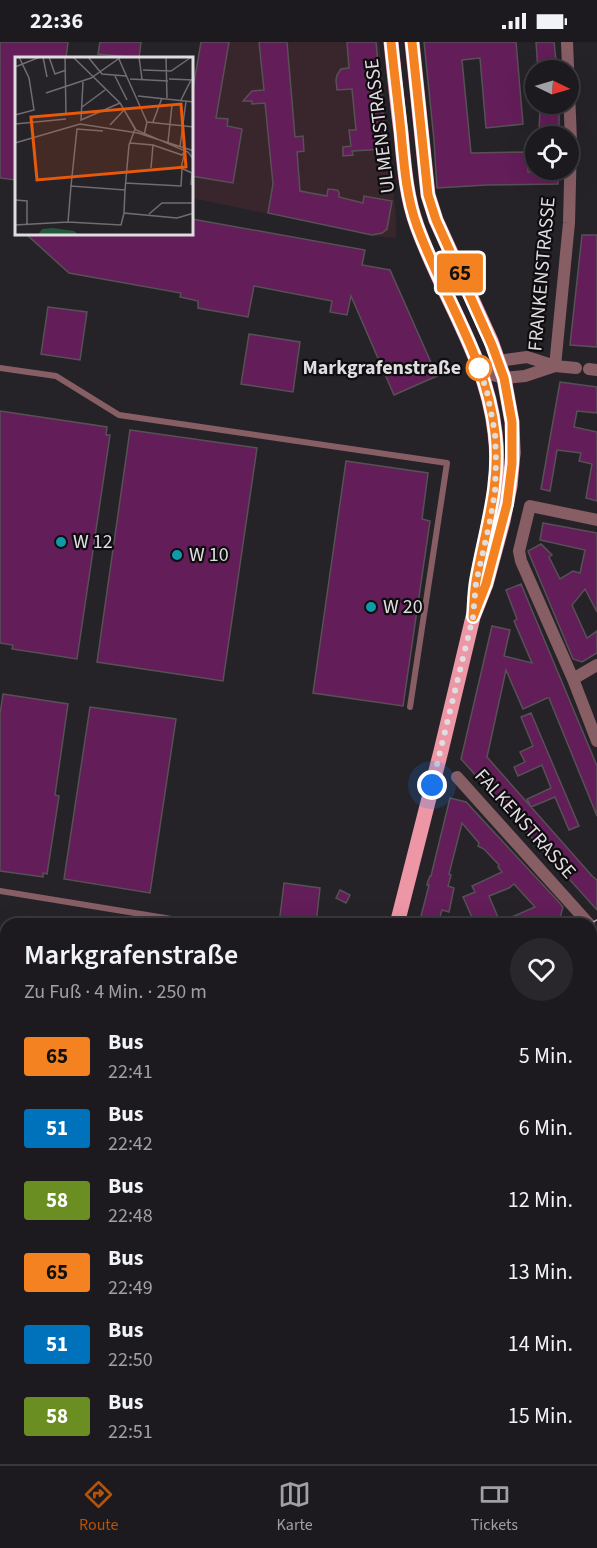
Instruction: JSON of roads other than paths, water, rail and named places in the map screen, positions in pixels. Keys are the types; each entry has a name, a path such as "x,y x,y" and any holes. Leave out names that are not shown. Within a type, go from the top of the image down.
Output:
{"main road":[{"name":"ULMENSTRASSE","path":"392,42 404,167 414,216 481,372"},
{"name":"ULMENSTRASSE","path":"412,42 428,195 436,220 492,345 504,378"},
{"path":"473,617 476,583 495,492 496,468 494,422 481,372"},
{"path":"399,918 473,617 486,584 510,486 512,432 504,378"}],"street":[{"name":"FRANKENSTRASSE","path":"555,366 569,223 572,141 567,42"},
{"path":"481,372 498,361 527,357 555,366 576,368"},
{"path":"481,372 504,378 525,376 555,366"},
{"path":"597,520 530,506 519,551 521,561 573,679 597,741"},
{"path":"573,679 597,665"},
{"name":"FALKENSTRASSE","path":"456,777 584,918"}],"lane":[{"path":"0,368 56,376 119,415 447,463 410,707"},
{"path":"0,891 165,918"}],"place":[{"name":"Markgrafenstraße","path":"479,368"},
{"name":"W 12","path":"61,542"},
{"name":"W 10","path":"177,555"},
{"name":"W 20","path":"371,607"}]}
